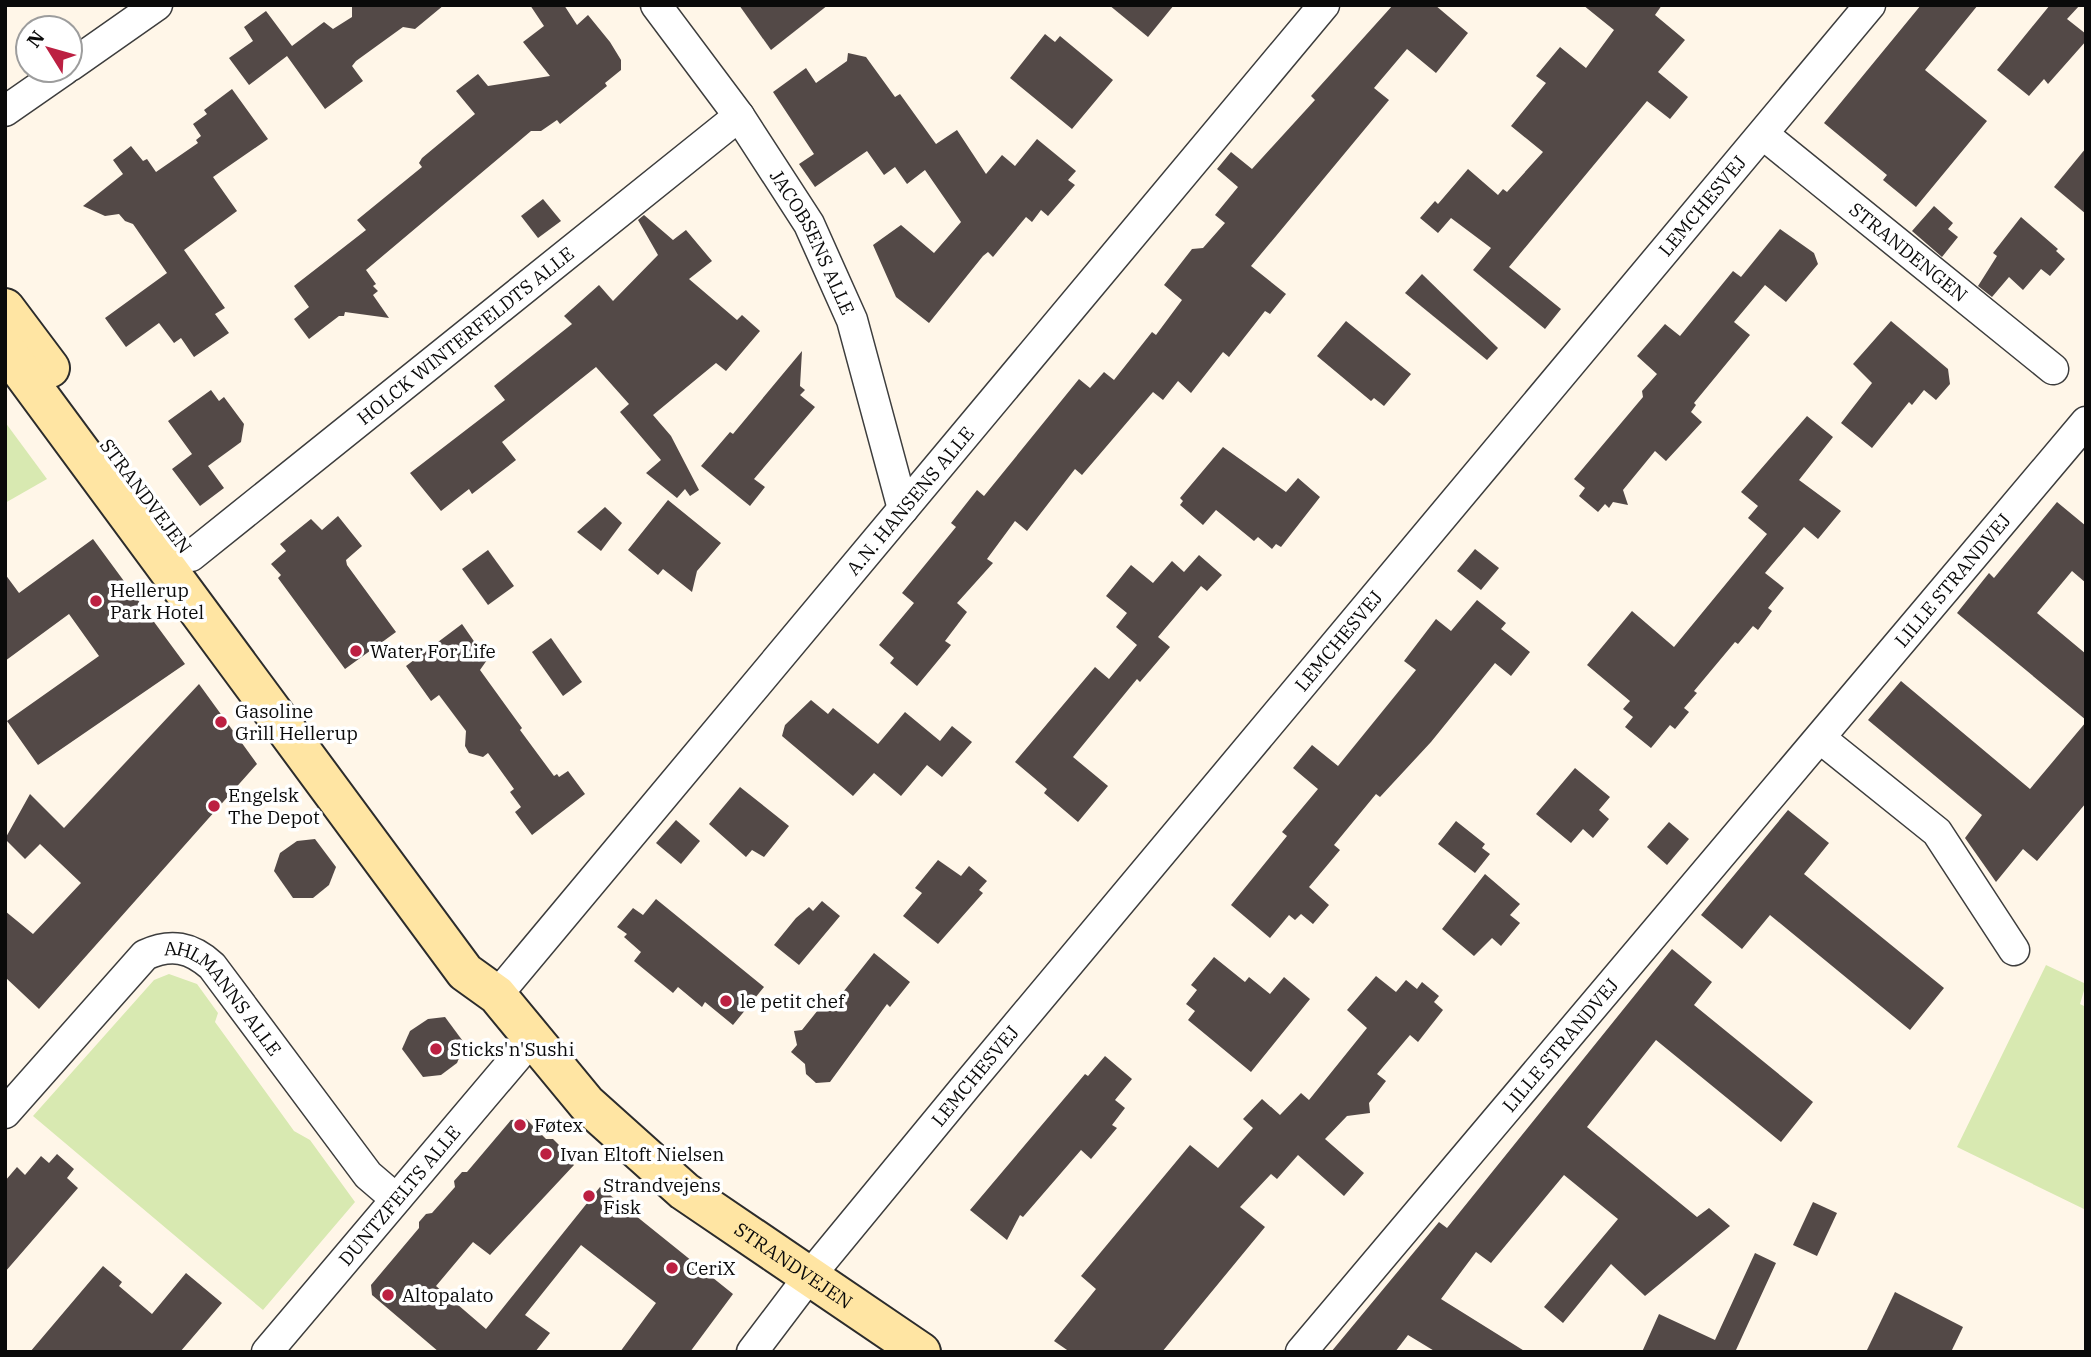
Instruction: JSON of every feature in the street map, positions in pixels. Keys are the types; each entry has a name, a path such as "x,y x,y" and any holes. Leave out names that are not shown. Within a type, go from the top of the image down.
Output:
{"main road":[{"name":"STRANDVEJEN","path":"5,308 482,952 497,995"},
{"name":"STRANDVEJEN","path":"5,349 465,972 497,995 531,1040 587,1104 684,1191 808,1278 921,1352"}],"street":[{"path":"84,56 158,5"},
{"name":"JACOBSENS ALLE","path":"656,5 739,116 808,224 852,320 902,509"},
{"name":"A.N. HANSENS ALLE","path":"497,995 1324,5"},
{"name":"LEMCHESVEJ","path":"752,1352 808,1278 967,1084 1764,135 1870,5"},
{"path":"5,111 44,84"},
{"name":"HOLCK WINTERFELDTS ALLE","path":"191,556 739,116"},
{"name":"STRANDENGEN","path":"1764,135 2053,369"},
{"name":"LILLE STRANDVEJ","path":"1301,1352 2086,422"},
{"path":"1820,738 1937,832 2014,950"},
{"name":"AHLMANNS ALLE","path":"5,1113 145,955 162,948 176,947 197,952 212,966 368,1175 396,1199"},
{"name":"DUNTZFELTS ALLE","path":"267,1352 531,1040"}],"green space":[{"path":"5,422 47,479 5,503"},
{"path":"2046,965 2086,984 2080,1004 2086,1007 2086,1210 1957,1147"},
{"path":"169,974 197,984 218,1013 215,1022 294,1131 310,1140 355,1202 263,1310 33,1116 154,980"}],"building":[{"path":"352,5 444,5 415,29 403,27 356,61 352,66 363,81 325,109 287,56 249,85 229,58 253,41 244,27 266,11 292,46 324,22 333,29 352,17"},
{"path":"530,5 564,5 577,25 588,15 621,60 621,70 605,83 607,86 560,124 557,120 541,131 531,131 366,270 378,291 373,295 389,318 345,312 344,316 339,316 309,339 294,319 309,307 294,286 366,230 357,220 422,167 419,163 422,158 475,114 456,91 478,74 488,86 550,76 523,42 544,26"},
{"path":"739,5 828,5 771,50"},
{"path":"1109,5 1174,5 1148,37"},
{"path":"1393,5 1435,5 1468,33 1436,73 1407,49 1374,88 1389,100 1251,266 1286,294 1270,314 1265,311 1229,357 1223,352 1191,393 1178,381 1163,400 1153,392 1082,475 1075,469 1027,531 1015,521 987,559 993,563 957,603 967,612 945,641 951,645 917,686 890,663 894,658 879,645 914,603 902,593 956,527 951,523 977,490 984,496 1079,379 1090,388 1104,372 1114,380 1152,332 1156,335 1182,300 1164,285 1192,249 1203,248 1225,223 1215,215 1238,187 1217,169 1231,152 1252,169 1315,100 1311,96"},
{"path":"1583,5 1662,5 1655,15 1685,40 1658,72 1688,97 1670,119 1647,101 1509,267 1561,309 1545,329 1473,270 1491,248 1451,218 1438,233 1420,218 1435,201 1438,204 1468,169 1498,195 1503,189 1507,192 1543,152 1511,126 1546,83 1536,76 1560,47 1586,68 1614,30"},
{"path":"1921,5 1978,5 1925,70 1987,121 1916,207 1883,180 1887,175 1824,123"},
{"path":"2050,5 2080,5 2067,19 2086,34 2086,41 2048,84 2044,79 2029,96 1997,70"},
{"path":"1045,34 1055,42 1060,36 1113,80 1072,129 1010,78"},
{"path":"848,53 866,57 895,97 900,94 936,144 957,130 986,174 1002,155 1015,166 1037,139 1076,171 1068,180 1075,185 1048,216 1041,210 1032,222 1026,217 993,257 988,252 983,256 929,323 896,297 873,245 901,225 934,253 961,222 925,170 907,184 895,167 884,175 867,151 815,187 799,164 814,154 773,92 806,68 816,83 847,61"},
{"path":"232,89 268,139 213,177 237,211 184,250 225,308 215,314 229,333 194,357 181,338 174,343 159,323 126,347 105,318 167,273 133,224 125,221 119,214 105,216 83,206 123,174 113,160 131,146 143,161 147,159 156,172 198,143 196,140 201,136 193,124 207,114 204,110"},
{"path":"2086,148 2086,214 2054,187"},
{"path":"543,199 561,221 538,238 521,216"},
{"path":"1934,206 1953,223 1948,229 1958,237 1942,257 1912,231"},
{"path":"644,215 673,240 686,230 712,261 689,279 737,320 742,315 760,331 726,371 716,363 653,415 671,436 699,490 690,496 685,489 677,498 646,473 661,460 620,412 629,404 596,367 502,442 516,460 472,494 469,489 441,511 410,473 505,400 494,386 572,324 564,316 599,285 613,301 658,255 638,220"},
{"path":"2021,217 2058,249 2056,251 2065,259 2050,276 2041,269 2023,290 2009,277 1992,297 1978,286 1997,256 1993,253"},
{"path":"1780,229 1814,253 1818,264 1786,302 1765,285 1734,322 1750,335 1694,403 1696,405 1691,412 1702,422 1666,461 1655,451 1623,490 1628,505 1613,502 1609,508 1605,504 1598,512 1579,496 1585,488 1574,479 1643,397 1642,391 1657,374 1637,356 1665,324 1680,336 1733,271 1741,277"},
{"path":"1422,274 1498,348 1487,360 1405,293"},
{"path":"1346,321 1411,374 1384,406 1374,398 1371,401 1317,356"},
{"path":"1891,321 1948,369 1950,384 1936,400 1924,390 1912,405 1909,402 1872,448 1841,423 1872,383 1853,364"},
{"path":"802,351 800,386 805,390 800,395 815,407 754,479 765,487 750,506 701,466 730,432 733,434"},
{"path":"211,390 219,401 224,397 244,424 241,442 208,466 224,488 200,506 172,469 192,454 168,421"},
{"path":"1807,416 1833,437 1799,480 1841,511 1818,539 1804,527 1765,573 1784,588 1768,608 1772,611 1758,630 1753,626 1738,644 1735,642 1694,691 1697,693 1684,708 1689,712 1675,729 1670,725 1651,748 1625,727 1633,717 1623,709 1630,701 1587,665 1632,611 1674,647 1767,534 1748,518 1758,506 1741,492"},
{"path":"1223,447 1286,492 1298,478 1320,497 1281,547 1276,544 1272,549 1258,537 1254,541 1216,510 1203,525 1180,505 1183,501 1180,498"},
{"path":"668,500 721,543 697,571 692,592 663,569 658,575 628,550"},
{"path":"2057,502 2086,526 2086,583 2072,571 2037,613 2086,654 2086,720 1957,613 1989,573 1994,578"},
{"path":"605,507 622,523 601,551 577,532"},
{"path":"338,516 362,546 346,560 347,565 396,632 345,669 278,578 281,575 271,564 286,551 280,544 311,519 322,530"},
{"path":"93,539 185,664 38,765 7,721 99,656 69,614 5,661 5,574 19,593"},
{"path":"1475,549 1499,568 1481,590 1457,571"},
{"path":"488,550 514,586 488,605 462,569"},
{"path":"1199,555 1222,575 1207,591 1201,586 1158,637 1170,647 1140,682 1137,679 1073,757 1108,786 1078,822 1044,793 1047,789 1015,762 1095,667 1109,679 1137,645 1116,627 1127,613 1106,596 1131,565 1153,583 1172,561 1184,572"},
{"path":"1477,600 1506,623 1501,629 1530,652 1511,676 1495,663 1431,742 1380,797 1376,794 1334,845 1340,850 1309,887 1329,905 1313,924 1301,914 1295,920 1289,915 1270,938 1231,905 1287,836 1282,832 1318,789 1293,768 1312,745 1338,766 1416,670 1404,661 1436,619 1451,631"},
{"path":"462,624 487,660 480,670 522,728 520,730 554,776 557,774 559,777 568,771 585,794 532,835 515,812 521,807 510,792 514,789 488,753 483,757 469,753 465,746 466,731 439,695 431,701 406,666"},
{"path":"551,638 582,682 563,696 532,652"},
{"path":"1901,681 2030,789 2086,722 2086,803 2037,861 2023,849 1996,882 1965,838 1982,815 1868,720"},
{"path":"199,684 257,764 39,1009 5,977 5,911 33,934 81,883 40,844 25,859 5,839 30,794 64,828"},
{"path":"811,700 828,714 833,708 878,744 905,712 940,741 952,726 972,742 942,777 927,765 901,796 874,773 853,796 782,736 785,725"},
{"path":"1575,768 1610,797 1599,810 1609,819 1593,838 1583,829 1571,843 1536,814"},
{"path":"740,787 789,826 764,857 752,850 746,857 709,824"},
{"path":"1788,810 1829,843 1804,874 1944,988 1910,1030 1770,915 1742,949 1701,915"},
{"path":"676,820 700,841 681,864 656,843"},
{"path":"1456,821 1485,844 1482,848 1490,854 1475,873 1438,844"},
{"path":"1669,822 1689,839 1667,865 1647,847"},
{"path":"315,839 336,867 329,885 313,898 293,898 274,871 280,853 297,841"},
{"path":"938,860 961,876 969,866 987,881 979,890 983,893 938,944 903,916 922,893 915,888"},
{"path":"1485,874 1520,904 1510,915 1520,923 1501,946 1492,938 1474,956 1442,929"},
{"path":"656,899 764,987 733,1025 705,1002 702,1007 678,987 673,993 634,961 641,952 624,937 627,934 617,927 633,908 643,915"},
{"path":"822,901 840,916 799,965 774,945 796,918 809,907 813,911"},
{"path":"1672,949 1712,982 1694,1005 1813,1102 1781,1142 1656,1040 1587,1127 1697,1217 1709,1208 1730,1226 1645,1296 1611,1264 1563,1323 1544,1307 1618,1219 1564,1175 1491,1263 1476,1252 1441,1299 1526,1352 1436,1352 1408,1335 1395,1352 1331,1352 1439,1222 1447,1228"},
{"path":"874,953 910,982 890,1007 887,1004 830,1082 816,1083 806,1074 805,1064 791,1052 797,1045 794,1031 802,1030 822,1005 828,1011"},
{"path":"1214,957 1245,982 1249,977 1270,994 1284,977 1310,999 1251,1072 1188,1020 1195,1011 1186,1004 1197,990 1191,985"},
{"path":"1376,976 1396,992 1406,980 1417,989 1422,982 1439,996 1434,1002 1443,1010 1418,1042 1410,1035 1377,1074 1386,1081 1369,1103 1370,1113 1347,1116 1325,1139 1364,1173 1344,1196 1298,1155 1277,1179 1271,1174 1240,1207 1265,1227 1162,1352 1070,1352 1054,1341 1096,1289 1081,1276 1190,1145 1218,1168 1253,1128 1243,1119 1262,1099 1280,1115 1301,1093 1309,1100 1367,1028 1347,1010"},
{"path":"445,1017 465,1044 457,1063 441,1075 423,1077 402,1049 410,1031 428,1019"},
{"path":"1105,1056 1132,1079 1115,1100 1125,1108 1112,1125 1117,1128 1091,1159 1081,1150 1023,1217 1020,1215 1007,1240 970,1210 1085,1074 1088,1076"},
{"path":"526,1119 546,1139 553,1139 561,1147 561,1153 574,1165 490,1255 473,1242 436,1286 486,1329 600,1187 733,1294 690,1352 620,1352 656,1303 581,1245 525,1315 550,1333 535,1352 439,1352 372,1295 371,1285 419,1228 419,1222 426,1214 432,1213 455,1187 454,1181 462,1172 467,1172 511,1120"},
{"path":"57,1154 74,1169 67,1178 78,1188 5,1272 5,1181 17,1167 25,1175 41,1156 49,1163"},
{"path":"1813,1202 1837,1213 1817,1256 1793,1245"},
{"path":"1755,1253 1776,1263 1736,1350 1740,1352 1642,1352 1659,1314 1715,1340"},
{"path":"103,1266 122,1282 119,1286 152,1314 186,1273 222,1303 180,1352 30,1352"},
{"path":"1895,1292 1963,1327 1951,1352 1866,1352"}],"place":[{"name":"Hellerup Park Hotel","path":"96,601"},
{"name":"Water For Life","path":"356,651"},
{"name":"Gasoline Grill Hellerup","path":"221,722"},
{"name":"Engelsk The Depot","path":"214,806"},
{"name":"le petit chef","path":"726,1001"},
{"name":"Sticks'n'Sushi","path":"436,1049"},
{"name":"Føtex","path":"520,1125"},
{"name":"Ivan Eltoft Nielsen","path":"546,1154"},
{"name":"Strandvejens Fisk","path":"589,1196"},
{"name":"CeriX","path":"672,1268"},
{"name":"Altopalato","path":"388,1295"}]}
